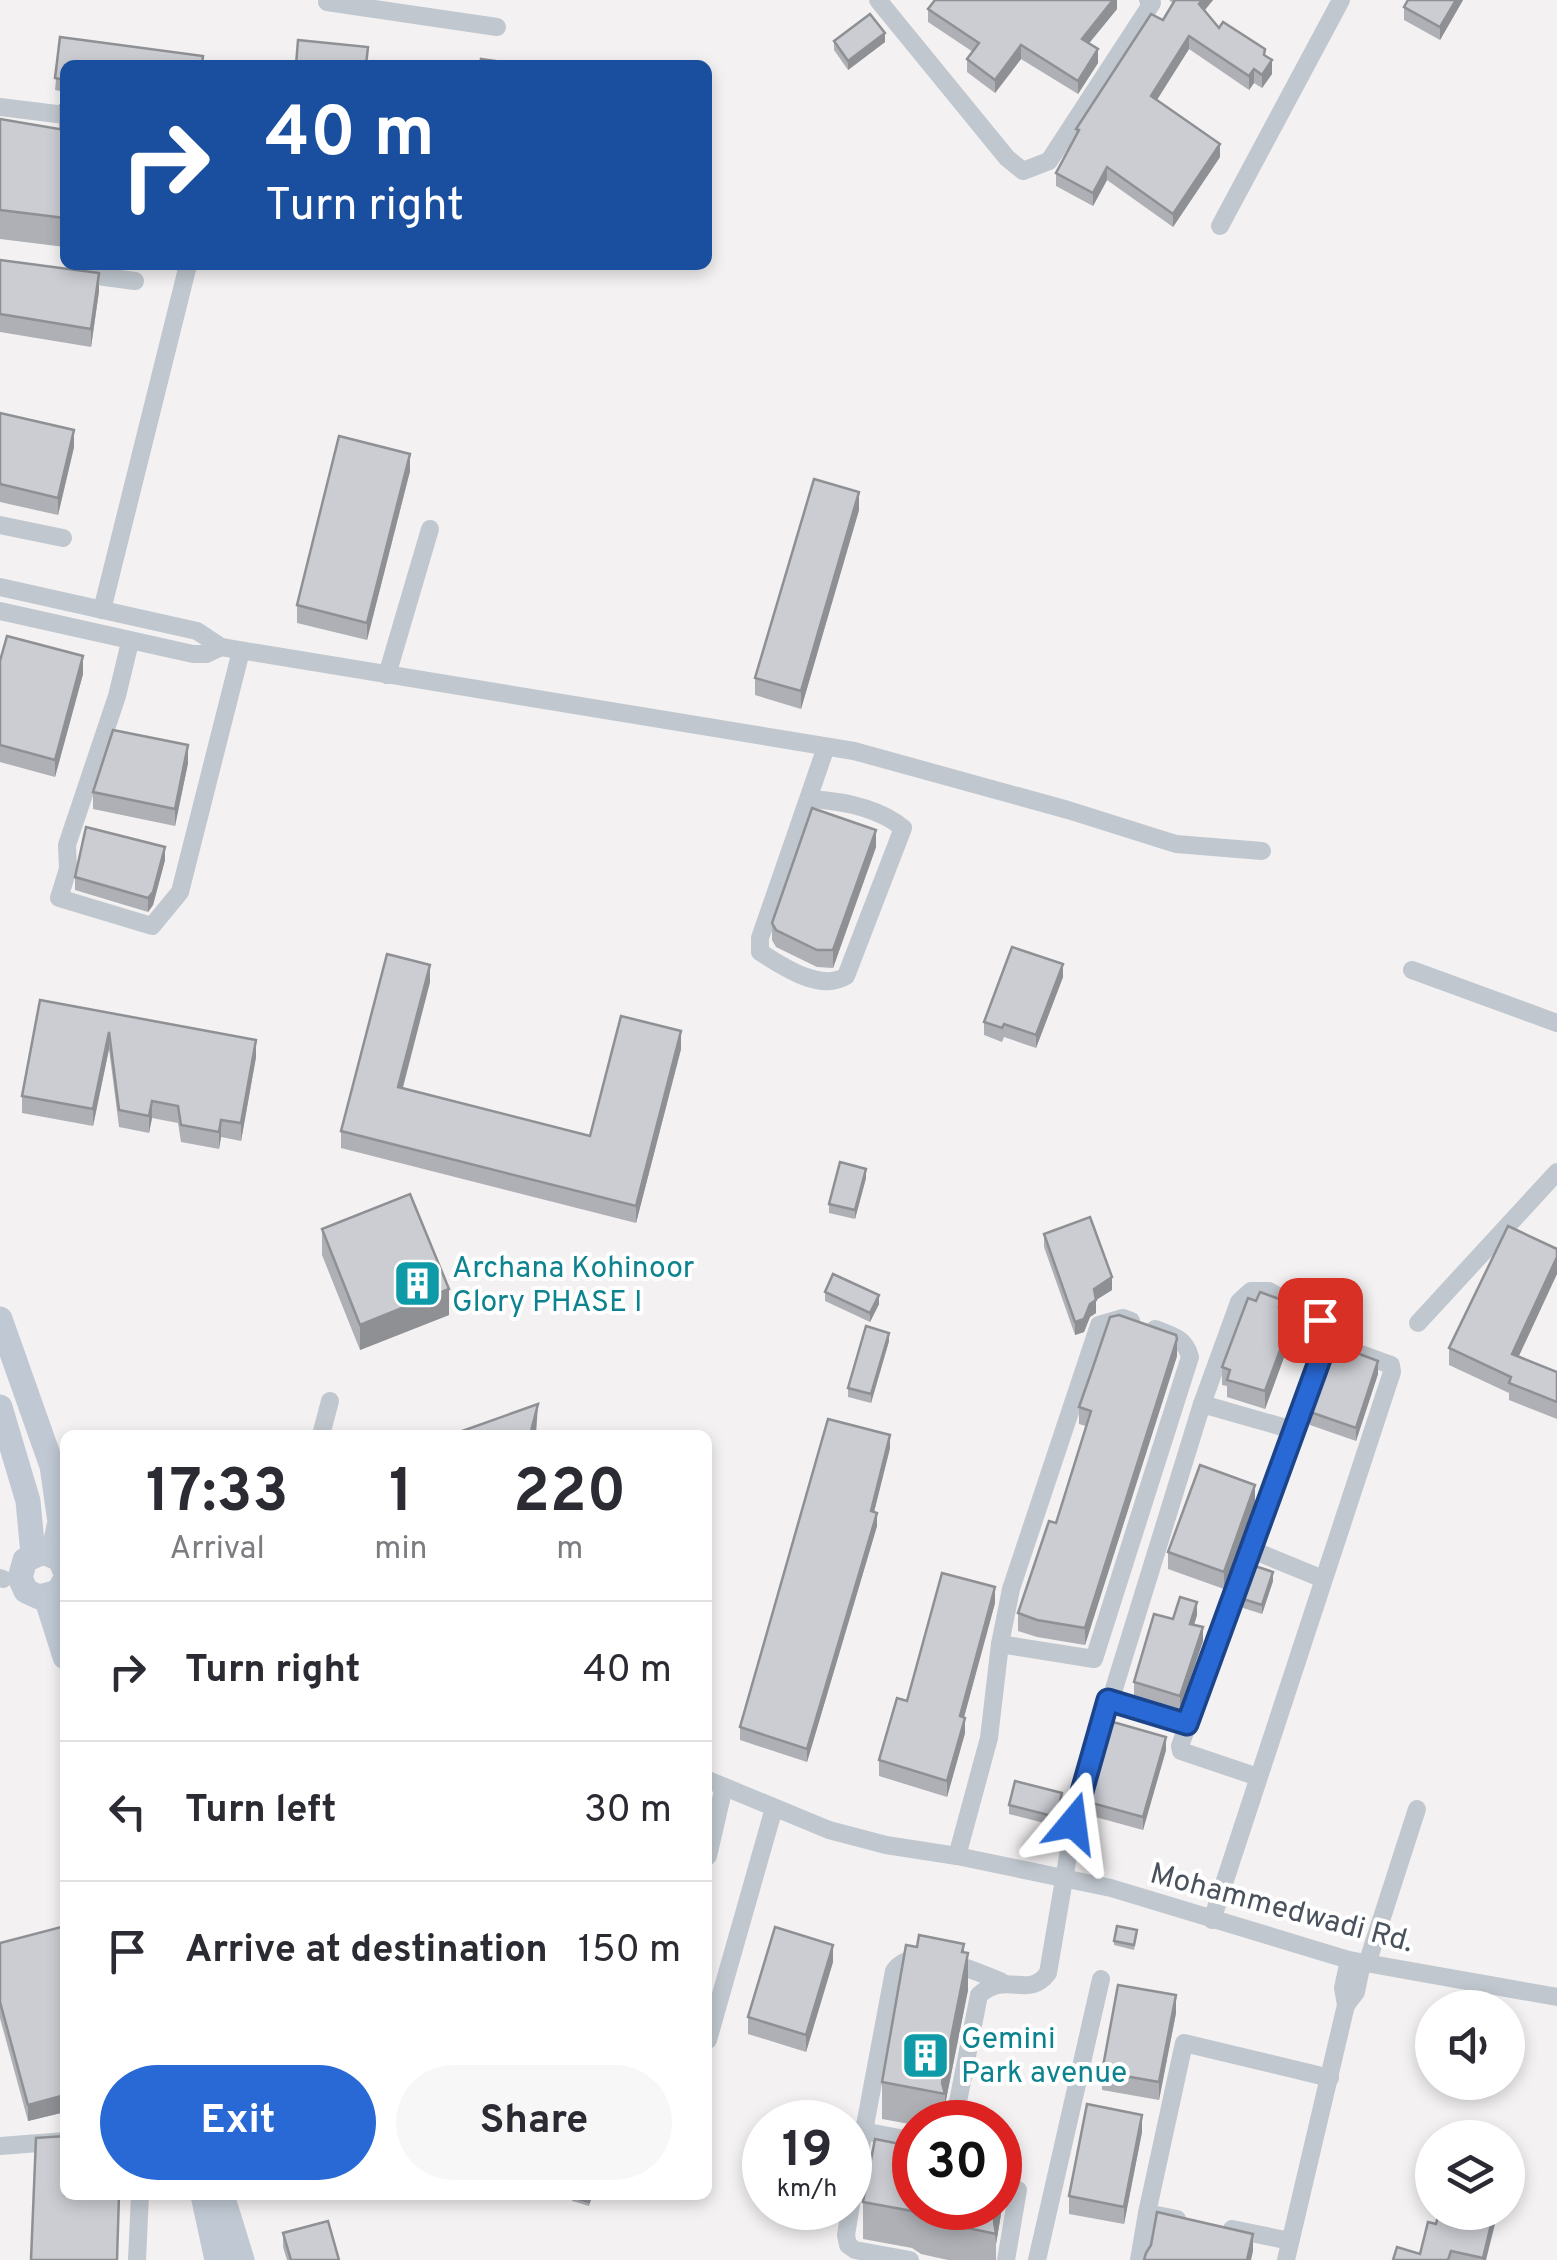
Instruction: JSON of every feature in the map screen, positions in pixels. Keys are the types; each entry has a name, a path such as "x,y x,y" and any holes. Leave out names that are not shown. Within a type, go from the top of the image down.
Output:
{"street":[{"path":"878,0 1006,158 1023,170 1049,161 1152,3 1148,0"},
{"path":"1220,226 1341,0"},
{"path":"323,1 497,27"},
{"path":"0,107 60,115"},
{"path":"102,610 187,270"},
{"path":"58,271 136,281"},
{"path":"0,525 62,538"},
{"path":"387,674 430,529"},
{"path":"0,587 196,631 221,648"},
{"path":"0,612 194,654 221,648 241,650 854,751 1176,844 1262,851"},
{"path":"130,642 117,696 67,845 68,869 59,898 152,926 180,892 241,650"},
{"path":"810,799 833,800 890,817 903,828 846,976 826,982 782,966 760,952 760,938 826,747"},
{"path":"1412,970 1557,1024"},
{"path":"1418,1323 1557,1172"},
{"path":"869,2100 894,1971 901,1961 916,1957 969,1968 1002,1982 1032,1986 1048,1974 1075,1814 1202,1404 1239,1302 1251,1291 1269,1291 1320,1320 1320,1359 1187,1724 1181,1751 1258,1777"},
{"path":"956,1856 989,1738 1000,1644 1011,1589 1099,1325 1123,1318 1180,1338 1188,1346 1190,1357 1094,1659 1000,1644"},
{"path":"0,1319 52,1466 60,1522 55,1577 60,1617"},
{"path":"1212,1920 1392,1372 1391,1365 1322,1340"},
{"path":"323,1430 330,1401"},
{"path":"1202,1404 1294,1430"},
{"path":"0,1407 55,1577"},
{"path":"1250,1549 1323,1579"},
{"path":"6,1579 20,1568 55,1577"},
{"path":"1108,1700 1187,1724"},
{"path":"712,1820 716,1784"},
{"name":"Mohammedwadi Rd.","path":"716,1784 830,1830 886,1845 1110,1888 1359,1962 1557,1997"},
{"path":"712,2026 774,1808"},
{"path":"1286,2260 1346,2005 1342,1988 1359,1962 1417,1808"},
{"path":"1037,2260 1102,1980"},
{"path":"958,2100 976,2003 986,1988 1002,1982"},
{"path":"1139,2260 1184,2043 1330,2078"},
{"path":"0,2146 60,2141"},
{"path":"872,2162 882,2164"},
{"path":"137,2260 140,2200"},
{"path":"214,2203 217,2260"},
{"path":"214,2203 242,2260"},
{"path":"1148,2213 1290,2240"},
{"path":"847,2230 848,2245 856,2250 910,2260"},
{"path":"1006,2260 1011,2230"}],"building":[{"path":"935,0 1113,0 1082,39 1098,49 1078,81 1021,45 995,80 967,59 979,43 928,9"},
{"path":"1175,0 1202,0 1199,4 1219,28 1223,22 1265,49 1264,55 1272,60 1262,75 1254,69 1249,76 1189,36 1151,96 1220,144 1173,214 1107,167 1093,193 1056,173 1079,130 1076,129 1151,14 1163,20"},
{"path":"1408,0 1456,0 1440,27 1404,7"},
{"path":"870,14 885,33 848,61 834,41"},
{"path":"60,37 203,56 203,60 60,60 60,79 55,78"},
{"path":"298,40 368,47 367,60 296,60"},
{"path":"0,119 60,129 60,217 0,210"},
{"path":"0,260 99,273 91,329 0,314"},
{"path":"0,413 74,430 58,498 0,484"},
{"path":"339,436 410,454 367,623 297,605"},
{"path":"814,479 859,492 801,691 755,678"},
{"path":"7,636 83,656 55,760 0,745 0,661"},
{"path":"113,730 188,745 175,809 93,792"},
{"path":"812,808 876,830 833,950 817,950 776,930 772,923"},
{"path":"86,827 165,847 148,898 75,877"},
{"path":"1012,947 1063,964 1036,1035 984,1022"},
{"path":"387,954 430,965 398,1087 590,1136 621,1016 681,1031 636,1206 341,1131"},
{"path":"40,1000 256,1040 241,1123 221,1120 219,1132 181,1125 178,1106 152,1101 149,1116 119,1110 109,1032 93,1109 22,1096"},
{"path":"840,1162 866,1169 855,1210 829,1204"},
{"path":"410,1194 449,1289 360,1325 322,1229"},
{"path":"1090,1217 1112,1277 1094,1289 1096,1300 1084,1319 1075,1322 1044,1234"},
{"path":"1508,1226 1557,1249 1557,1257 1512,1354 1557,1372 1557,1402 1509,1383 1511,1377 1449,1348"},
{"path":"833,1274 879,1295 870,1313 825,1292"},
{"path":"1260,1292 1282,1300 1279,1307 1294,1312 1265,1391 1227,1380 1230,1370 1222,1367 1248,1298 1256,1301"},
{"path":"1119,1315 1176,1335 1177,1339 1085,1628 1037,1620 1018,1613 1049,1521 1056,1523 1091,1411 1079,1407 1110,1317"},
{"path":"866,1326 889,1333 871,1394 848,1388"},
{"path":"1333,1344 1378,1361 1356,1428 1310,1412"},
{"path":"538,1404 531,1430 465,1430"},
{"path":"828,1419 890,1435 871,1511 877,1513 807,1749 740,1727"},
{"path":"1200,1465 1255,1485 1224,1572 1168,1552"},
{"path":"1255,1566 1273,1572 1262,1605 1243,1599"},
{"path":"942,1573 995,1587 947,1781 879,1760 897,1698 907,1701"},
{"path":"1180,1597 1197,1602 1190,1624 1203,1627 1180,1696 1134,1682 1154,1614 1173,1619"},
{"path":"1113,1722 1166,1737 1143,1817 1088,1802"},
{"path":"1015,1781 1062,1793 1056,1817 1009,1805"},
{"path":"1117,1926 1137,1930 1134,1945 1114,1941"},
{"path":"60,1927 60,2096 28,2105 0,2002 0,1943"},
{"path":"775,1927 833,1945 806,2035 748,2017"},
{"name":"Gemini Park avenue","path":"919,1935 964,1944 962,1952 968,1953 942,2083 945,2094 882,2082 906,1945 917,1947"},
{"path":"1118,1985 1176,1995 1159,2082 1102,2072"},
{"path":"1087,2104 1142,2115 1124,2207 1069,2196"},
{"path":"60,2136 60,2200 119,2200 117,2260 31,2260 36,2138"},
{"path":"875,2139 892,2142 892,2207 872,2204"},
{"path":"1157,2212 1253,2234 1247,2260 1144,2260"},
{"path":"328,2221 339,2260 291,2260 283,2233"},
{"path":"1426,2230 1490,2230 1483,2258 1451,2251 1448,2260 1393,2260 1397,2247 1420,2254"}],"place":[{"name":"Archana Kohinoor Glory PHASE I","path":"417,1284"},
{"name":"Gemini Park avenue","path":"926,2055"}],"route":[{"path":"1073,1823 1108,1700 1187,1724 1320,1359 1320,1320"}]}
